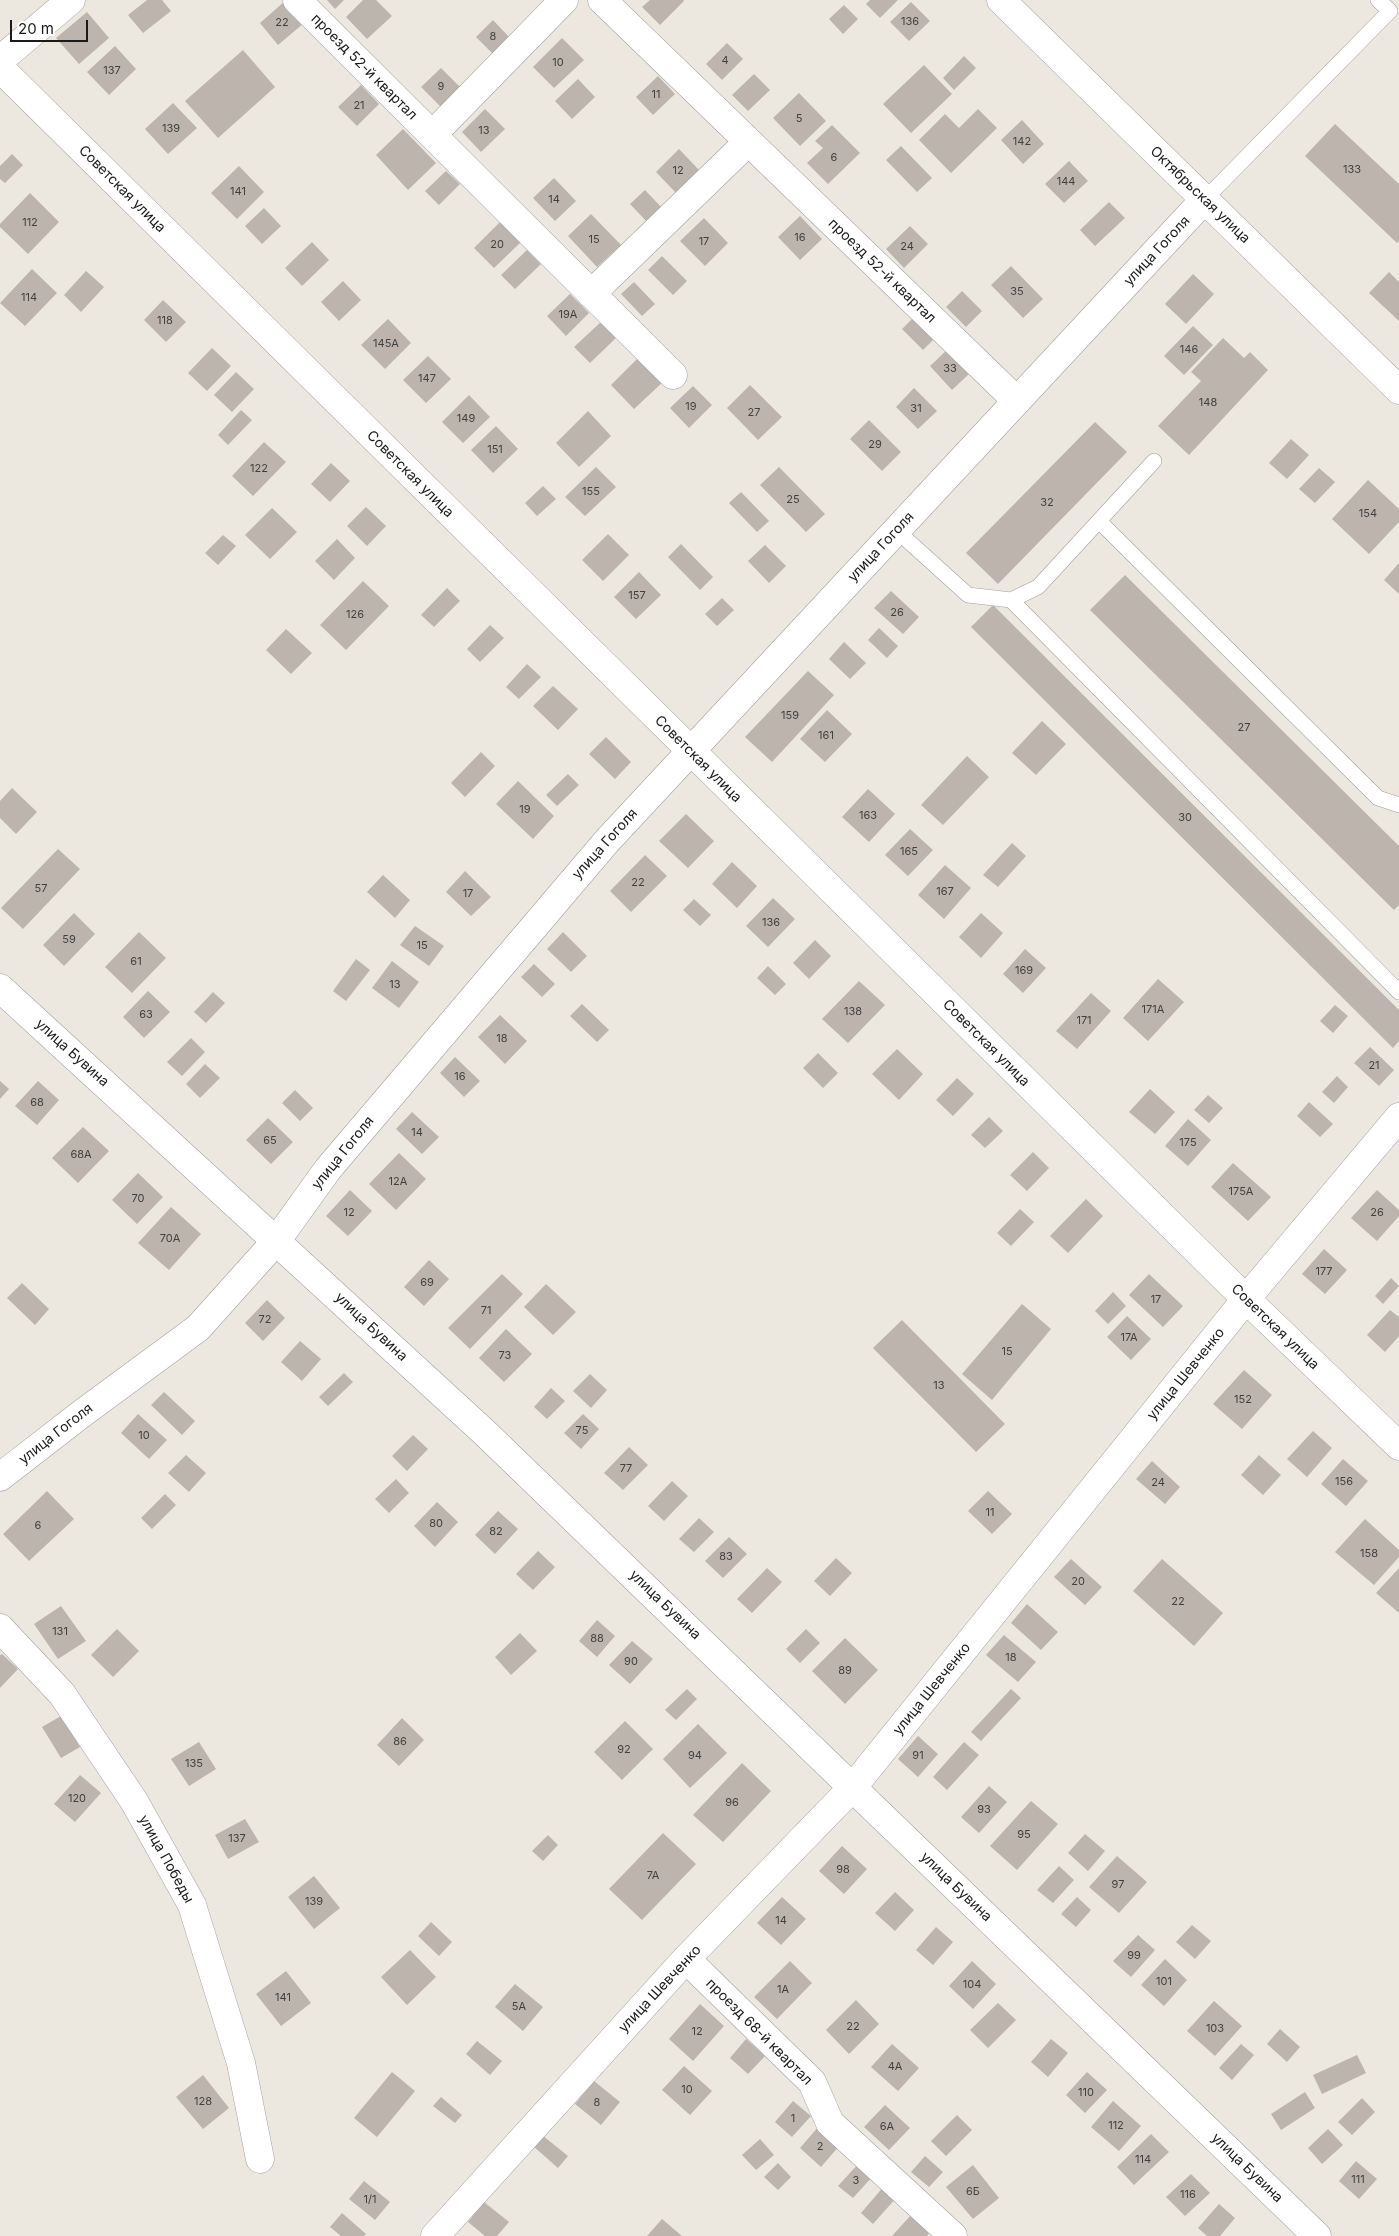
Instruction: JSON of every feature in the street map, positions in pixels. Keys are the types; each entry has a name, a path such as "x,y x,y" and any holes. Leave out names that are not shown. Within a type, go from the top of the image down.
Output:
{"street":[{"path":"0,60 71,0"},
{"name":"проезд 52-й квартал","path":"297,0 673,375"},
{"path":"432,135 564,0"},
{"name":"проезд 52-й квартал","path":"602,0 1017,401"},
{"name":"Октябрьская улица","path":"1001,0 1399,390"},
{"name":"Советская улица","path":"0,68 1246,1299 1399,1446"},
{"path":"591,294 748,142"},
{"name":"улица Гоголя","path":"0,1477 198,1328 277,1240 341,1154 607,841 1205,199"},
{"name":"улица Бувина","path":"0,988 491,1438 1317,2236"},
{"name":"улица Шевченко","path":"435,2236 686,1959 853,1787 1246,1299 1399,1117"},
{"name":"улица Победы","path":"0,1628 62,1694 134,1801 192,1905 240,2063 260,2159"},
{"name":"проезд 68-й квартал","path":"686,1959 812,2082 830,2123 953,2236"}],"lane":[{"path":"1205,199 1394,16 1378,0"},
{"path":"896,530 968,595 1011,600 1038,587 1154,462"},
{"path":"1099,521 1378,798 1399,805"},
{"path":"1011,600 1399,992"}],"building":[{"path":"147,0 162,0 171,11 143,33 128,15"},
{"path":"327,0 344,0 335,9"},
{"path":"363,0 376,0 392,16 367,39 346,17"},
{"path":"650,0 684,1 660,25 642,7"},
{"path":"870,0 898,0 880,18 866,4"},
{"path":"285,1 304,23 278,45 260,23"},
{"path":"911,2 930,21 909,41 890,22"},
{"path":"844,5 858,19 843,34 829,19"},
{"path":"87,12 109,38 79,64 56,38"},
{"path":"493,20 510,38 494,55 476,37"},
{"path":"562,38 584,60 554,88 533,67"},
{"path":"727,43 743,59 722,80 706,64"},
{"path":"115,46 136,69 109,95 87,72"},
{"path":"243,50 275,87 218,138 185,101"},
{"path":"964,56 976,68 954,90 943,78"},
{"path":"924,65 952,94 911,133 883,104"},
{"path":"441,68 461,88 441,107 421,87"},
{"path":"754,74 770,90 748,111 732,95"},
{"path":"658,76 675,94 653,115 636,97"},
{"path":"578,79 595,97 572,119 555,101"},
{"path":"361,85 379,104 357,126 338,107"},
{"path":"799,93 826,121 800,146 773,118"},
{"path":"173,103 197,128 168,154 145,129"},
{"path":"485,109 505,129 481,152 462,132"},
{"path":"978,109 997,128 951,173 919,140 945,114 959,128"},
{"path":"1022,120 1044,144 1023,164 1001,140"},
{"path":"1335,124 1399,184 1399,241 1397,243 1305,156"},
{"path":"832,125 860,153 828,184 807,163 823,148 815,141"},
{"path":"403,129 436,163 408,190 376,155"},
{"path":"901,146 932,178 917,192 886,160"},
{"path":"679,149 700,171 677,194 656,172"},
{"path":"12,154 23,165 5,183 0,179 0,166"},
{"path":"1069,161 1088,181 1064,203 1045,184"},
{"path":"239,166 264,192 237,219 211,193"},
{"path":"446,171 460,184 439,205 425,191"},
{"path":"554,178 576,201 555,221 533,198"},
{"path":"645,190 663,209 648,223 630,204"},
{"path":"30,193 59,222 28,254 0,227 0,224"},
{"path":"1109,202 1125,218 1095,246 1080,230"},
{"path":"264,208 281,226 262,244 245,226"},
{"path":"591,214 621,245 597,267 568,236"},
{"path":"800,216 822,239 800,260 778,237"},
{"path":"704,218 728,243 705,266 680,241"},
{"path":"501,221 521,242 494,268 474,248"},
{"path":"910,226 928,244 904,268 886,249"},
{"path":"312,242 329,260 302,286 285,268"},
{"path":"527,250 541,264 515,289 501,275"},
{"path":"662,256 687,281 673,295 648,270"},
{"path":"1011,266 1043,299 1023,318 991,285"},
{"path":"32,269 57,293 25,326 0,303"},
{"path":"86,271 104,287 81,312 64,295"},
{"path":"1389,272 1399,282 1399,321 1369,293"},
{"path":"1193,274 1214,294 1186,324 1165,304"},
{"path":"343,281 361,300 339,321 321,302"},
{"path":"634,282 655,304 642,316 621,294"},
{"path":"962,291 982,311 966,327 946,307"},
{"path":"570,294 589,313 566,336 547,316"},
{"path":"163,300 186,322 166,342 144,320"},
{"path":"388,319 411,343 385,369 361,345"},
{"path":"912,319 933,340 923,350 902,329"},
{"path":"603,320 618,336 590,363 574,347"},
{"path":"1193,326 1213,345 1184,375 1164,356"},
{"path":"1223,338 1244,358 1250,352 1268,370 1189,455 1158,426 1201,381 1191,372"},
{"path":"212,348 231,366 207,391 188,373"},
{"path":"948,349 971,372 952,390 930,366"},
{"path":"428,356 451,379 426,403 403,380"},
{"path":"640,356 664,381 634,409 611,385"},
{"path":"236,372 254,389 232,412 214,395"},
{"path":"750,385 782,417 758,440 727,408"},
{"path":"693,386 712,405 689,428 670,408"},
{"path":"914,388 937,411 918,429 896,407"},
{"path":"469,395 490,417 463,443 442,422"},
{"path":"241,410 252,420 228,445 218,435"},
{"path":"588,411 611,436 579,467 556,443"},
{"path":"869,420 901,452 882,471 850,439"},
{"path":"1095,422 1127,452 998,584 966,553"},
{"path":"496,426 518,449 493,473 471,450"},
{"path":"1291,439 1309,455 1287,479 1269,463"},
{"path":"264,442 286,462 253,496 232,476"},
{"path":"331,463 350,481 330,502 311,484"},
{"path":"596,467 616,487 585,516 565,497"},
{"path":"779,467 825,514 806,532 760,485"},
{"path":"1319,468 1335,482 1315,503 1299,489"},
{"path":"1368,480 1399,509 1399,522 1369,554 1332,519"},
{"path":"543,486 556,499 537,516 525,503"},
{"path":"741,492 769,521 757,532 729,503"},
{"path":"366,507 386,526 367,546 347,526"},
{"path":"272,508 297,532 270,559 245,535"},
{"path":"608,534 629,555 603,581 582,560"},
{"path":"223,535 236,546 218,565 205,553"},
{"path":"337,539 355,558 334,580 315,561"},
{"path":"681,544 713,577 700,590 668,557"},
{"path":"765,545 786,566 769,583 748,561"},
{"path":"1399,563 1399,594 1384,580"},
{"path":"639,572 661,595 636,619 614,597"},
{"path":"1125,575 1399,846 1399,905 1394,910 1090,610"},
{"path":"363,581 389,606 346,650 320,625"},
{"path":"447,588 460,601 434,627 421,615"},
{"path":"891,591 919,617 903,634 874,608"},
{"path":"722,598 734,610 717,626 705,614"},
{"path":"993,605 1399,1010 1399,1041 1393,1048 971,627"},
{"path":"490,625 504,638 480,662 467,649"},
{"path":"879,628 898,646 887,658 868,640"},
{"path":"286,629 312,653 291,674 266,650"},
{"path":"844,642 866,663 850,679 829,659"},
{"path":"527,664 541,677 519,699 506,687"},
{"path":"808,671 834,695 772,762 745,737"},
{"path":"553,686 578,709 558,730 533,706"},
{"path":"827,710 852,734 825,762 800,739"},
{"path":"1042,721 1066,744 1036,775 1012,753"},
{"path":"606,737 631,762 615,779 589,754"},
{"path":"481,752 495,766 465,797 451,783"},
{"path":"967,756 989,777 943,825 921,805"},
{"path":"568,774 579,785 557,806 546,795"},
{"path":"518,781 554,816 533,839 496,804"},
{"path":"12,788 37,812 16,834 0,818 0,801"},
{"path":"868,789 895,814 869,842 842,817"},
{"path":"686,814 714,841 688,868 659,841"},
{"path":"910,829 933,850 908,876 885,855"},
{"path":"1012,843 1026,856 998,887 983,875"},
{"path":"58,849 80,869 23,929 1,908"},
{"path":"645,855 667,876 631,912 610,891"},
{"path":"732,862 757,886 737,908 712,884"},
{"path":"945,865 971,888 944,919 918,895"},
{"path":"465,871 491,897 471,916 446,892"},
{"path":"383,875 410,900 395,918 367,892"},
{"path":"773,898 795,919 768,947 746,926"},
{"path":"694,899 711,915 700,926 683,910"},
{"path":"74,913 95,934 64,966 43,945"},
{"path":"981,913 1003,933 981,958 959,937"},
{"path":"415,926 444,946 429,966 400,945"},
{"path":"139,932 166,958 132,993 105,967"},
{"path":"563,932 587,956 571,972 547,949"},
{"path":"815,940 831,956 809,979 793,963"},
{"path":"1025,949 1046,968 1023,993 1003,974"},
{"path":"356,959 370,970 346,1001 333,991"},
{"path":"392,961 419,982 399,1008 372,988"},
{"path":"534,964 555,984 542,997 521,977"},
{"path":"768,966 786,984 775,995 757,978"},
{"path":"1158,979 1184,1002 1148,1041 1123,1018"},
{"path":"859,981 885,1005 848,1043 822,1019"},
{"path":"148,991 170,1012 144,1038 123,1017"},
{"path":"213,992 225,1003 206,1023 194,1012"},
{"path":"1091,993 1111,1011 1077,1049 1056,1031"},
{"path":"582,1004 609,1030 597,1042 570,1016"},
{"path":"1335,1005 1348,1016 1333,1033 1320,1021"},
{"path":"500,1015 527,1041 505,1064 478,1037"},
{"path":"191,1038 205,1052 182,1076 167,1062"},
{"path":"1370,1047 1394,1070 1379,1086 1354,1063"},
{"path":"897,1049 923,1074 899,1100 872,1074"},
{"path":"818,1053 838,1073 823,1088 803,1068"},
{"path":"455,1057 480,1081 464,1097 440,1073"},
{"path":"205,1064 220,1078 200,1098 186,1084"},
{"path":"1337,1076 1348,1087 1334,1103 1322,1092"},
{"path":"957,1078 974,1094 953,1116 936,1100"},
{"path":"0,1081 9,1089 0,1099"},
{"path":"38,1081 59,1100 37,1125 15,1106"},
{"path":"1150,1089 1175,1112 1155,1134 1129,1112"},
{"path":"295,1090 313,1108 300,1121 282,1103"},
{"path":"1208,1095 1223,1108 1209,1123 1194,1110"},
{"path":"1309,1102 1333,1124 1320,1137 1297,1116"},
{"path":"412,1112 439,1137 422,1154 396,1129"},
{"path":"989,1117 1003,1131 985,1148 971,1135"},
{"path":"268,1118 293,1142 271,1164 246,1140"},
{"path":"1188,1119 1211,1140 1188,1166 1165,1146"},
{"path":"83,1127 109,1151 78,1183 52,1158"},
{"path":"1033,1152 1049,1168 1027,1191 1010,1175"},
{"path":"399,1153 426,1179 396,1210 369,1184"},
{"path":"1233,1163 1271,1197 1248,1221 1211,1187"},
{"path":"138,1173 163,1197 137,1224 112,1200"},
{"path":"350,1190 372,1211 348,1236 326,1216"},
{"path":"1377,1190 1399,1210 1399,1216 1377,1241 1351,1218"},
{"path":"1086,1199 1103,1216 1068,1253 1050,1236"},
{"path":"171,1207 201,1234 169,1270 138,1243"},
{"path":"1020,1209 1034,1222 1011,1246 997,1233"},
{"path":"1324,1249 1347,1270 1325,1294 1302,1274"},
{"path":"429,1260 449,1279 424,1306 404,1287"},
{"path":"502,1274 523,1294 470,1349 448,1328"},
{"path":"1149,1274 1183,1306 1163,1327 1129,1295"},
{"path":"1391,1278 1399,1286 1383,1304 1375,1296"},
{"path":"22,1283 49,1309 35,1325 7,1298"},
{"path":"546,1284 576,1312 553,1335 524,1307"},
{"path":"1113,1292 1126,1306 1108,1324 1095,1311"},
{"path":"267,1300 285,1318 263,1341 245,1323"},
{"path":"1022,1304 1051,1329 992,1400 962,1374"},
{"path":"1390,1310 1399,1317 1399,1336 1385,1352 1367,1335"},
{"path":"1127,1316 1151,1339 1131,1360 1107,1337"},
{"path":"902,1320 1005,1424 976,1452 873,1348"},
{"path":"506,1329 532,1354 504,1382 479,1358"},
{"path":"300,1341 321,1359 302,1381 281,1362"},
{"path":"1244,1370 1272,1395 1242,1429 1213,1404"},
{"path":"344,1373 353,1382 328,1406 319,1397"},
{"path":"590,1374 607,1390 591,1408 573,1391"},
{"path":"551,1388 565,1401 547,1419 534,1407"},
{"path":"164,1392 195,1421 182,1435 151,1405"},
{"path":"138,1414 167,1440 149,1459 121,1433"},
{"path":"583,1414 599,1429 581,1449 564,1433"},
{"path":"1313,1431 1332,1448 1307,1477 1287,1459"},
{"path":"413,1435 428,1449 407,1471 392,1456"},
{"path":"629,1447 648,1465 623,1490 604,1473"},
{"path":"186,1455 206,1473 189,1492 168,1473"},
{"path":"1259,1455 1281,1475 1263,1495 1241,1475"},
{"path":"1343,1459 1368,1481 1346,1506 1321,1484"},
{"path":"1152,1461 1180,1487 1165,1504 1136,1479"},
{"path":"396,1479 409,1493 389,1513 375,1499"},
{"path":"672,1481 688,1496 664,1521 648,1506"},
{"path":"47,1491 74,1519 29,1561 3,1534"},
{"path":"988,1491 1012,1514 992,1534 968,1511"},
{"path":"165,1494 176,1505 152,1529 141,1518"},
{"path":"437,1502 458,1522 435,1547 414,1526"},
{"path":"498,1511 518,1529 495,1554 475,1535"},
{"path":"699,1518 714,1532 694,1552 679,1539"},
{"path":"1365,1519 1399,1550 1399,1557 1374,1585 1335,1552"},
{"path":"729,1537 747,1554 723,1578 705,1561"},
{"path":"538,1551 555,1567 533,1590 516,1574"},
{"path":"836,1558 852,1573 830,1596 814,1581"},
{"path":"1071,1559 1102,1587 1085,1605 1054,1577"},
{"path":"1162,1559 1223,1613 1194,1646 1133,1591"},
{"path":"767,1568 782,1582 752,1613 737,1599"},
{"path":"1399,1568 1399,1613 1376,1593"},
{"path":"1027,1604 1058,1632 1041,1650 1011,1623"},
{"path":"61,1606 86,1641 58,1659 34,1624"},
{"path":"597,1620 615,1636 597,1657 579,1641"},
{"path":"117,1629 139,1651 113,1677 91,1655"},
{"path":"806,1629 820,1643 800,1663 786,1649"},
{"path":"520,1633 537,1651 511,1675 495,1657"},
{"path":"1004,1635 1036,1662 1018,1682 986,1655"},
{"path":"845,1638 878,1670 845,1704 812,1671"},
{"path":"632,1641 653,1659 630,1684 609,1665"},
{"path":"2,1654 18,1669 0,1688 0,1655"},
{"path":"687,1689 697,1699 676,1720 665,1710"},
{"path":"1011,1689 1021,1698 981,1741 971,1732"},
{"path":"61,1716 80,1747 61,1758 42,1727"},
{"path":"402,1718 424,1740 399,1766 377,1745"},
{"path":"625,1721 653,1749 622,1780 594,1752"},
{"path":"698,1724 727,1753 690,1788 663,1759"},
{"path":"918,1736 938,1754 918,1777 898,1759"},
{"path":"199,1742 216,1769 189,1786 171,1759"},
{"path":"964,1742 979,1755 947,1790 933,1777"},
{"path":"742,1763 771,1791 723,1842 693,1815"},
{"path":"80,1775 101,1793 75,1822 54,1804"},
{"path":"989,1786 1007,1802 979,1833 961,1817"},
{"path":"1031,1801 1058,1824 1017,1870 990,1846"},
{"path":"245,1819 259,1842 228,1859 215,1835"},
{"path":"663,1833 696,1864 642,1920 609,1889"},
{"path":"1085,1834 1105,1851 1088,1871 1068,1853"},
{"path":"548,1835 558,1845 543,1861 532,1851"},
{"path":"842,1846 867,1869 844,1894 819,1871"},
{"path":"1117,1856 1147,1882 1119,1913 1089,1887"},
{"path":"1059,1866 1074,1880 1053,1903 1037,1890"},
{"path":"314,1876 340,1908 314,1929 288,1897"},
{"path":"895,1892 914,1910 895,1931 875,1913"},
{"path":"782,1897 806,1919 781,1945 757,1923"},
{"path":"1077,1897 1091,1910 1076,1927 1061,1914"},
{"path":"431,1922 452,1942 439,1956 418,1936"},
{"path":"1192,1925 1211,1941 1195,1959 1176,1942"},
{"path":"936,1927 953,1942 933,1965 916,1950"},
{"path":"1138,1935 1155,1950 1131,1977 1113,1961"},
{"path":"410,1950 436,1977 407,2005 381,1977"},
{"path":"1165,1959 1187,1980 1164,2006 1141,1985"},
{"path":"790,1961 812,1983 777,2019 754,1997"},
{"path":"972,1961 996,1984 973,2009 949,1986"},
{"path":"286,1971 311,2003 281,2026 256,1994"},
{"path":"515,1984 543,2007 523,2031 495,2007"},
{"path":"856,2000 879,2024 849,2054 826,2030"},
{"path":"1214,2001 1242,2026 1215,2056 1187,2031"},
{"path":"998,2003 1016,2020 988,2048 970,2030"},
{"path":"700,2004 724,2026 693,2061 669,2039"},
{"path":"1280,2029 1300,2047 1287,2062 1267,2044"},
{"path":"746,2039 765,2056 748,2074 730,2058"},
{"path":"1051,2039 1068,2053 1048,2077 1031,2062"},
{"path":"477,2041 502,2061 490,2075 466,2054"},
{"path":"892,2044 919,2068 898,2091 871,2067"},
{"path":"1241,2044 1254,2055 1232,2080 1219,2068"},
{"path":"1357,2055 1366,2073 1322,2094 1313,2075"},
{"path":"684,2066 712,2091 690,2115 662,2090"},
{"path":"392,2072 415,2091 377,2137 354,2118"},
{"path":"1087,2072 1107,2090 1085,2113 1066,2095"},
{"path":"203,2075 229,2108 203,2129 176,2097"},
{"path":"594,2081 620,2102 601,2125 575,2104"},
{"path":"1305,2092 1315,2108 1281,2130 1271,2114"},
{"path":"441,2097 462,2115 455,2123 433,2106"},
{"path":"1362,2098 1375,2112 1352,2135 1338,2122"},
{"path":"793,2101 811,2116 792,2137 775,2122"},
{"path":"1113,2101 1141,2126 1119,2151 1091,2127"},
{"path":"885,2105 910,2128 889,2150 864,2127"},
{"path":"957,2115 972,2130 946,2156 931,2141"},
{"path":"819,2126 840,2145 821,2167 800,2148"},
{"path":"1328,2129 1343,2145 1322,2164 1308,2148"},
{"path":"1151,2134 1169,2152 1134,2185 1117,2167"},
{"path":"542,2135 568,2156 558,2168 533,2146"},
{"path":"760,2139 774,2155 756,2170 742,2155"},
{"path":"925,2156 943,2172 929,2187 911,2172"},
{"path":"1356,2161 1377,2179 1359,2199 1339,2181"},
{"path":"778,2163 791,2177 778,2190 764,2177"},
{"path":"859,2163 873,2176 853,2198 838,2186"},
{"path":"973,2165 999,2198 973,2219 946,2187"},
{"path":"1191,2174 1210,2193 1185,2216 1166,2197"},
{"path":"364,2181 390,2202 375,2220 349,2199"},
{"path":"885,2185 897,2197 873,2224 861,2213"},
{"path":"484,2202 509,2222 497,2236 485,2236 468,2222"},
{"path":"1219,2204 1235,2218 1220,2236 1207,2236 1198,2228"},
{"path":"342,2213 366,2234 364,2236 341,2236 330,2227"},
{"path":"911,2215 930,2232 927,2236 892,2236"},
{"path":"662,2219 682,2236 647,2236"}]}
